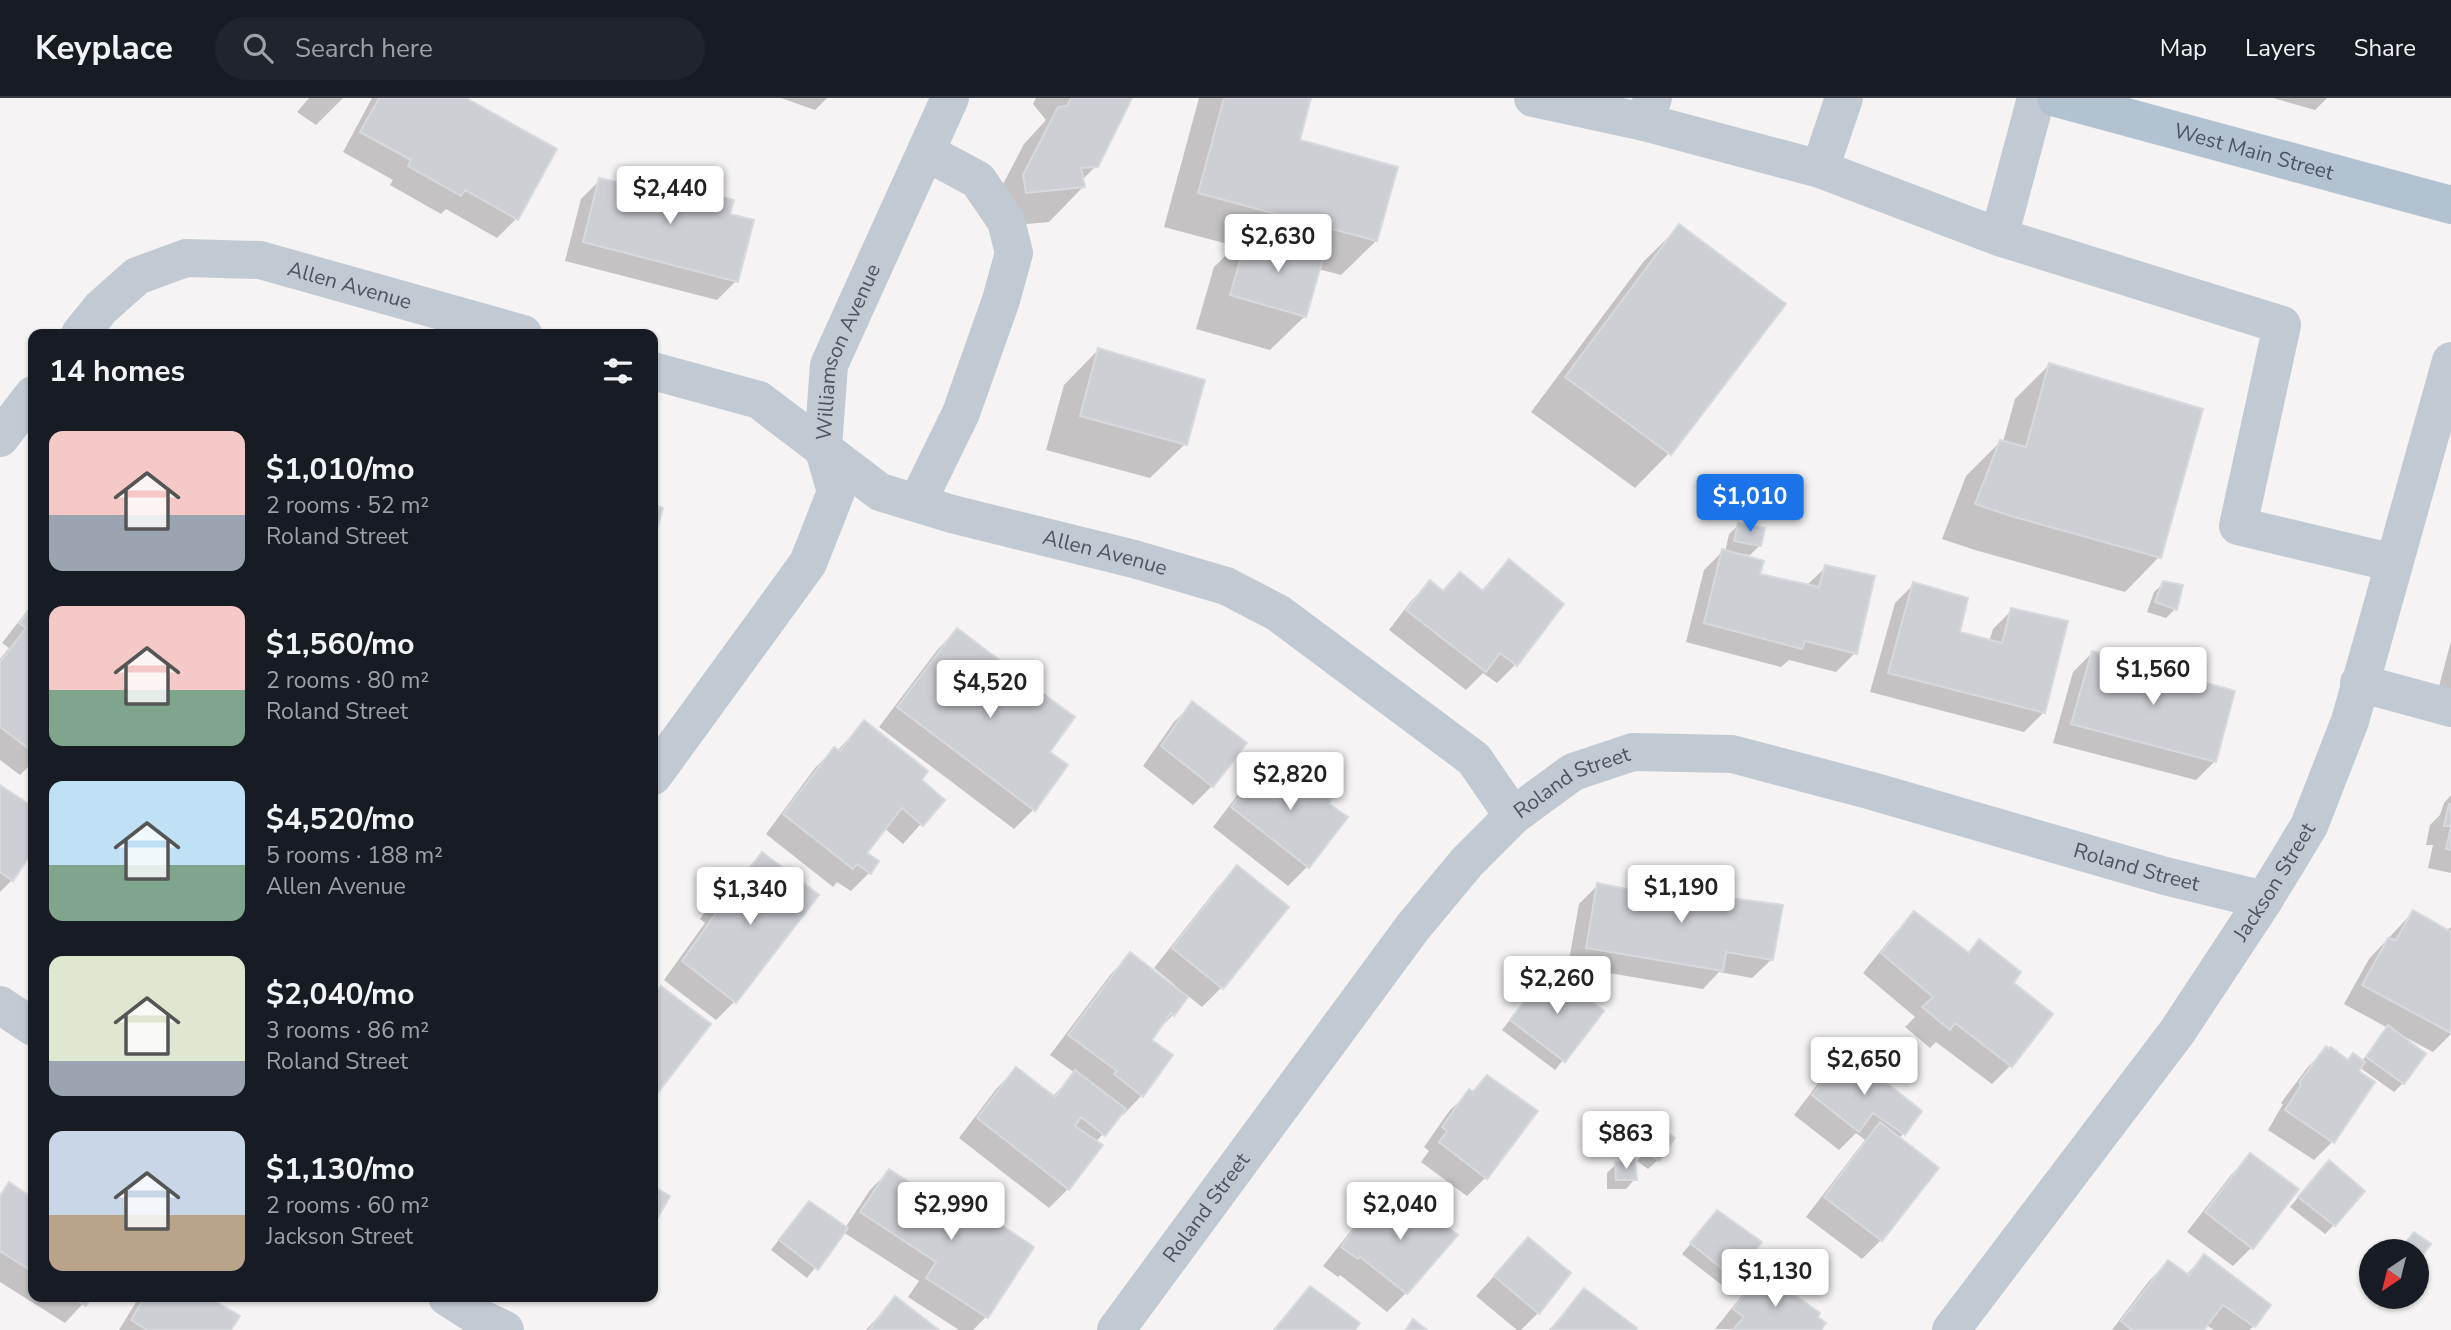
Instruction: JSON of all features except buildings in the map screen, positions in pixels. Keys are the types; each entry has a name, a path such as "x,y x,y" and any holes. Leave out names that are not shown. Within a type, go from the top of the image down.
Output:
{"main road":[{"name":"West Main Street","path":"2056,98 2451,205"}],"street":[{"name":"Williamson Avenue","path":"658,769 808,563 835,492 822,447 829,365 950,98"},
{"path":"1533,98 1649,110 1820,169 1999,237 2282,325 2238,526 2393,563"},
{"path":"1820,169 1844,98"},
{"path":"1999,237 2036,98"},
{"path":"917,503 961,413 1001,300 1014,253 1006,221 978,180 926,152"},
{"name":"Allen Avenue","path":"84,329 101,307 137,276 186,258 260,260 505,329"},
{"name":"Jackson Street","path":"1951,1330 2177,1032 2309,826 2350,721 2451,360"},
{"name":"Allen Avenue","path":"658,371 759,400 880,492 952,514 1134,559 1226,586 1278,613 1474,759 1513,816"},
{"path":"0,438 28,402"},
{"path":"2359,683 2451,708"},
{"name":"Roland Street","path":"1116,1330 1413,927 1467,862 1513,816 1573,772 1633,752 1732,754 1872,791 2165,876 2264,900"},
{"path":"0,1005 28,1024"},
{"path":"455,1302 505,1330"}]}
